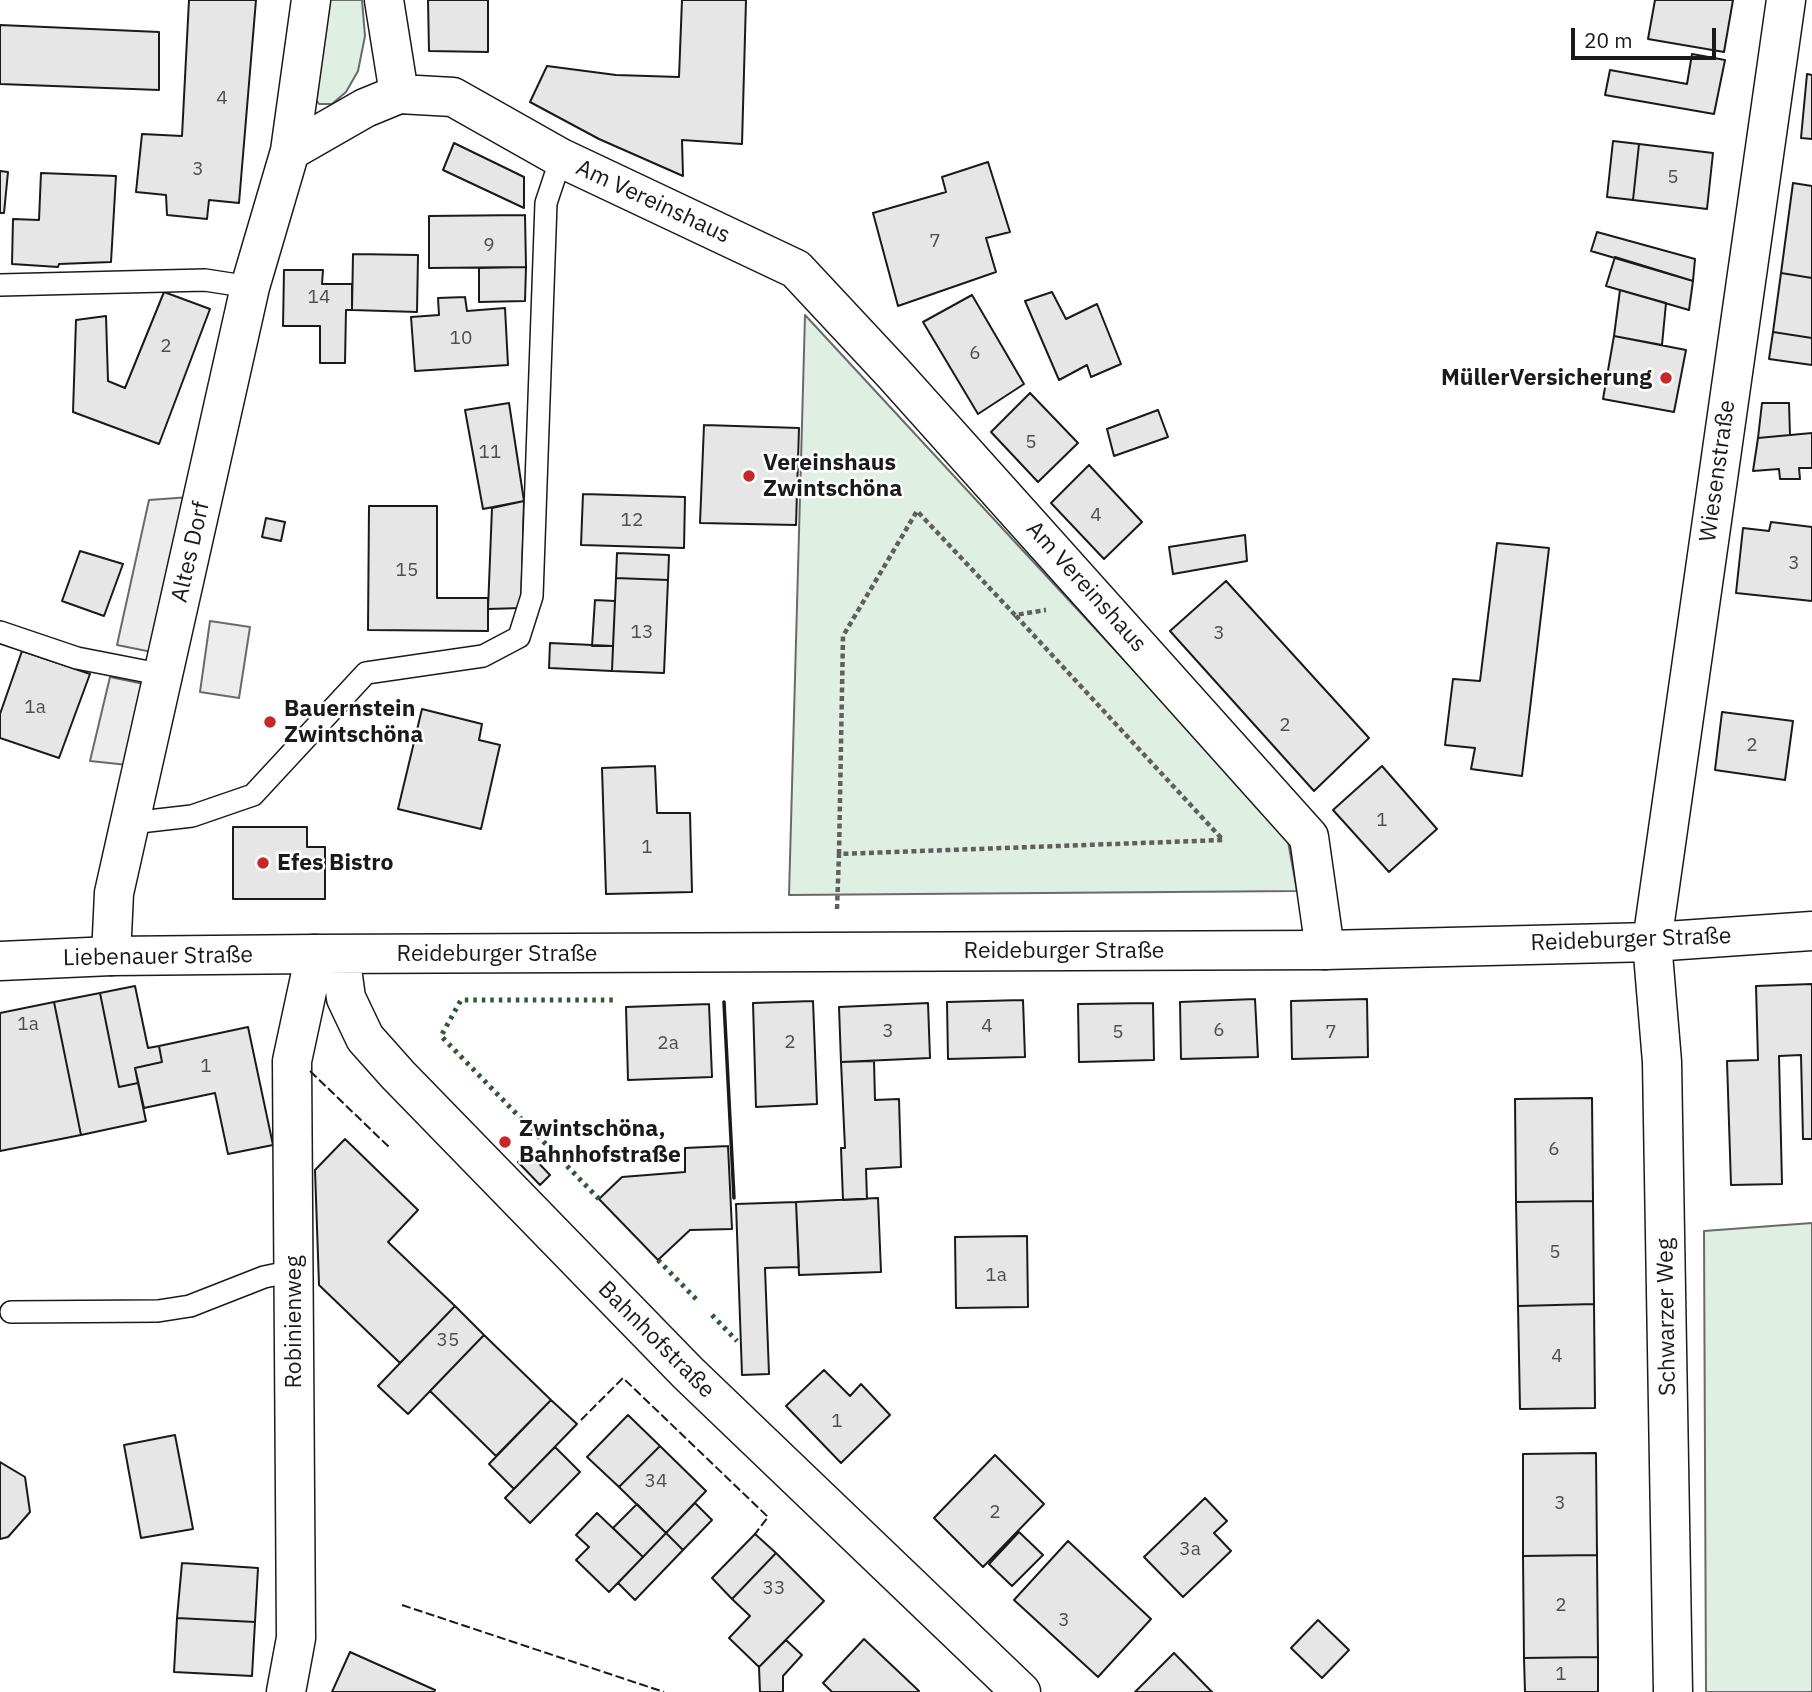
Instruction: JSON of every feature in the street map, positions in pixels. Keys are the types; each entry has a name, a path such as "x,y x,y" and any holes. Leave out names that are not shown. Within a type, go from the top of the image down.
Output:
{"street":[{"name":"Altes Dorf","path":"111,956 114,893 250,287 290,151 311,0"},
{"path":"383,0 399,94"},
{"name":"Wiesenstraße","path":"1652,942 1786,0"},
{"path":"290,151 365,108 399,94 453,97 561,158"},
{"name":"Am Vereinshaus","path":"561,158 796,269 894,374 1310,837 1325,950"},
{"name":"Reideburger Straße","path":"328,954 1325,950 1652,942 1812,931"},
{"name":"Schwarzer Weg","path":"1652,942 1662,1062 1673,1692"},
{"name":"Liebenauer Straße","path":"0,961 111,956 328,954"},
{"name":"Robinienweg","path":"286,1692 296,1638 292,1061 328,954"},
{"name":"Bahnhofstraße","path":"328,954 365,1038 398,1075 688,1373 1021,1692"}],"lane":[{"name":"Am Vereinshaus","path":"131,823 192,816 253,795 366,673 483,656 519,637 532,596 546,203 561,158"},
{"path":"0,285 205,280 250,287"},
{"path":"0,632 77,657 164,675"},
{"path":"11,1312 158,1311 190,1306 264,1277 293,1271"}],"path":[{"path":"835,952 843,636 917,511 1223,839 839,855"},
{"path":"1015,615 1099,602"}],"green space":[{"path":"329,0 362,0 365,36 358,71 346,92 332,104 319,104 310,92"},
{"path":"805,315 1287,836 1297,891 789,895"},
{"path":"1812,1223 1812,1692 1706,1692 1704,1231"}],"shaded area":[{"path":"190,497 152,652 117,645 149,500"},
{"path":"210,621 250,627 239,698 200,692"},
{"path":"110,677 149,685 128,765 90,761"}],"building":[{"path":"189,0 256,0 239,203 209,200 207,219 167,215 166,195 136,192 142,134 182,136"},
{"path":"428,0 488,0 488,52 429,51"},
{"path":"682,0 746,0 742,144 682,140 683,176 599,139 530,102 547,66 616,75 679,77"},
{"path":"1655,0 1733,0 1724,52 1648,39"},
{"path":"0,25 159,32 159,90 0,84"},
{"path":"1692,54 1725,60 1714,114 1605,95 1610,70 1687,84"},
{"path":"1807,74 1812,75 1812,139 1801,138"},
{"path":"1613,141 1639,144 1633,200 1607,197"},
{"path":"454,143 524,177 524,208 443,170"},
{"path":"1639,144 1713,153 1707,209 1633,200"},
{"path":"988,162 1010,232 986,238 996,272 898,306 873,213 946,192 942,177"},
{"path":"0,171 8,172 4,213 0,213"},
{"path":"41,173 116,176 111,262 59,264 58,267 12,264 13,219 39,220"},
{"path":"1793,183 1812,186 1812,278 1781,273"},
{"path":"525,215 526,267 429,268 429,216"},
{"path":"1597,232 1695,259 1693,281 1591,251"},
{"path":"353,254 418,255 417,312 352,310"},
{"path":"1615,257 1693,281 1689,310 1606,286"},
{"path":"526,267 525,301 479,302 479,268"},
{"path":"284,270 323,270 322,284 352,284 352,310 346,310 345,363 320,363 320,326 283,326"},
{"path":"1781,273 1812,278 1812,338 1773,332"},
{"path":"1620,290 1666,303 1662,345 1614,336"},
{"path":"164,292 210,309 159,444 73,412 76,320 106,316 108,381 125,388"},
{"path":"1052,292 1066,319 1097,304 1121,364 1091,377 1087,365 1059,380 1025,301"},
{"path":"972,295 1024,384 978,414 923,322"},
{"path":"465,297 467,311 505,308 508,365 415,371 411,317 439,315 438,298"},
{"path":"1773,332 1812,338 1812,365 1769,359"},
{"path":"1614,336 1686,350 1674,412 1603,399"},
{"path":"1030,393 1078,443 1038,482 991,432"},
{"path":"509,403 524,501 483,509 465,410"},
{"path":"1762,403 1789,403 1790,435 1758,438"},
{"path":"1158,410 1168,437 1114,456 1107,429"},
{"name":"Vereinshaus Zwintschöna","path":"704,425 799,428 796,525 700,523"},
{"path":"1812,433 1812,468 1799,468 1800,479 1780,479 1779,469 1753,471 1758,438"},
{"path":"1089,465 1142,522 1104,559 1051,503"},
{"path":"583,494 685,497 684,548 581,545"},
{"path":"524,501 521,608 488,609 492,508"},
{"path":"369,506 437,506 437,598 488,598 488,631 368,630"},
{"path":"266,518 285,522 281,541 262,537"},
{"path":"1771,522 1812,527 1812,601 1736,593 1743,528 1769,531"},
{"path":"1245,535 1247,561 1173,574 1169,547"},
{"path":"1497,543 1549,548 1522,776 1471,769 1475,748 1445,745 1453,679 1480,681"},
{"path":"80,551 123,564 104,616 62,601"},
{"path":"617,553 669,555 668,580 616,578"},
{"path":"616,578 668,580 664,673 612,671"},
{"path":"1226,581 1369,738 1314,791 1170,631"},
{"path":"595,600 615,601 613,646 592,646"},
{"path":"550,643 613,646 612,671 549,668"},
{"path":"22,651 90,674 59,758 0,738 0,714"},
{"path":"422,709 482,724 479,740 500,745 481,829 398,809"},
{"path":"1722,712 1793,721 1785,780 1715,770"},
{"path":"655,766 657,813 690,813 692,892 606,894 602,768"},
{"path":"1382,766 1437,829 1389,872 1333,810"},
{"path":"233,827 307,827 307,847 325,847 325,899 233,899"},
{"path":"1812,984 1812,1139 1803,1139 1801,1055 1779,1056 1782,1184 1731,1185 1727,1061 1758,1060 1756,986"},
{"path":"135,986 148,1048 159,1046 162,1062 135,1068 138,1083 119,1087 100,993"},
{"path":"100,993 119,1087 138,1083 146,1121 81,1135 54,1002"},
{"path":"1255,999 1258,1057 1181,1059 1180,1002"},
{"path":"1367,999 1368,1057 1292,1059 1291,1001"},
{"path":"1023,1000 1025,1057 948,1059 947,1002"},
{"path":"813,1001 817,1104 756,1107 753,1003"},
{"path":"54,1002 81,1135 0,1151 0,1013"},
{"path":"928,1003 930,1058 841,1062 839,1007"},
{"path":"1153,1003 1154,1060 1079,1062 1078,1004"},
{"path":"709,1004 712,1077 628,1080 626,1007"},
{"path":"248,1027 273,1145 228,1154 215,1093 144,1108 135,1068 162,1062 159,1046"},
{"path":"874,1061 875,1100 899,1099 901,1167 866,1169 867,1199 843,1200 841,1148 845,1148 841,1062"},
{"path":"1592,1098 1593,1201 1516,1202 1515,1099"},
{"path":"345,1139 418,1210 388,1242 455,1306 400,1363 319,1285 315,1170"},
{"path":"728,1146 732,1229 690,1230 658,1260 599,1199 622,1177 685,1172 685,1148"},
{"path":"528,1152 550,1175 540,1185 518,1162"},
{"path":"878,1198 881,1272 799,1275 796,1202"},
{"path":"1593,1201 1594,1304 1518,1306 1516,1202"},
{"path":"796,1202 799,1267 765,1268 769,1374 742,1375 736,1204"},
{"path":"1027,1236 1028,1307 956,1308 955,1237"},
{"path":"1594,1304 1595,1408 1520,1409 1518,1306"},
{"path":"455,1306 484,1335 408,1414 378,1386"},
{"path":"484,1335 551,1400 496,1456 430,1391"},
{"path":"824,1370 850,1396 861,1384 890,1415 841,1463 786,1406"},
{"path":"551,1400 577,1424 514,1489 489,1464"},
{"path":"628,1415 660,1446 619,1487 587,1457"},
{"path":"175,1435 193,1529 141,1538 124,1445"},
{"path":"660,1446 706,1491 666,1533 619,1487"},
{"path":"555,1447 580,1472 530,1523 505,1498"},
{"path":"1596,1453 1597,1555 1523,1556 1523,1454"},
{"path":"995,1455 1044,1504 983,1567 934,1518"},
{"path":"0,1462 25,1477 30,1512 8,1537 0,1539"},
{"path":"1205,1498 1227,1521 1214,1533 1231,1551 1183,1597 1144,1557"},
{"path":"695,1503 712,1520 683,1550 666,1533"},
{"path":"637,1504 666,1533 643,1557 613,1528"},
{"path":"597,1513 643,1557 609,1592 576,1560 589,1547 576,1535"},
{"path":"1019,1532 1043,1555 1012,1586 989,1564"},
{"path":"666,1533 683,1550 635,1600 618,1583"},
{"path":"755,1534 776,1553 732,1599 712,1578"},
{"path":"1068,1541 1151,1619 1098,1677 1014,1600"},
{"path":"776,1553 824,1601 759,1667 729,1638 750,1616 732,1599"},
{"path":"1597,1555 1598,1657 1524,1658 1523,1556"},
{"path":"182,1563 258,1568 255,1622 177,1618"},
{"path":"177,1618 255,1622 252,1676 174,1672"},
{"path":"1318,1620 1349,1650 1322,1678 1291,1648"},
{"path":"864,1639 919,1691 832,1692 823,1683"},
{"path":"786,1640 802,1655 783,1676 783,1692 760,1692 759,1667"},
{"path":"350,1652 435,1690 332,1692"},
{"path":"1174,1653 1212,1692 1135,1692"},
{"path":"1598,1657 1598,1692 1525,1692 1524,1658"}],"hedge":[{"path":"599,1199 441,1036 461,1000 616,1000"},
{"path":"658,1260 697,1300"},
{"path":"712,1315 737,1341"}],"fence":[{"path":"310,1071 390,1148"},
{"path":"581,1420 623,1378 768,1517 755,1534"},
{"path":"402,1605 664,1692"}],"wall":[{"path":"724,1002 734,1198"}],"place":[{"name":"MüllerVersicherung","path":"1666,378"},
{"name":"Vereinshaus Zwintschöna","path":"749,476"},
{"name":"Bauernstein Zwintschöna","path":"270,722"},
{"name":"Efes Bistro","path":"263,863"},
{"name":"Zwintschöna, Bahnhofstraße","path":"505,1142"}]}
